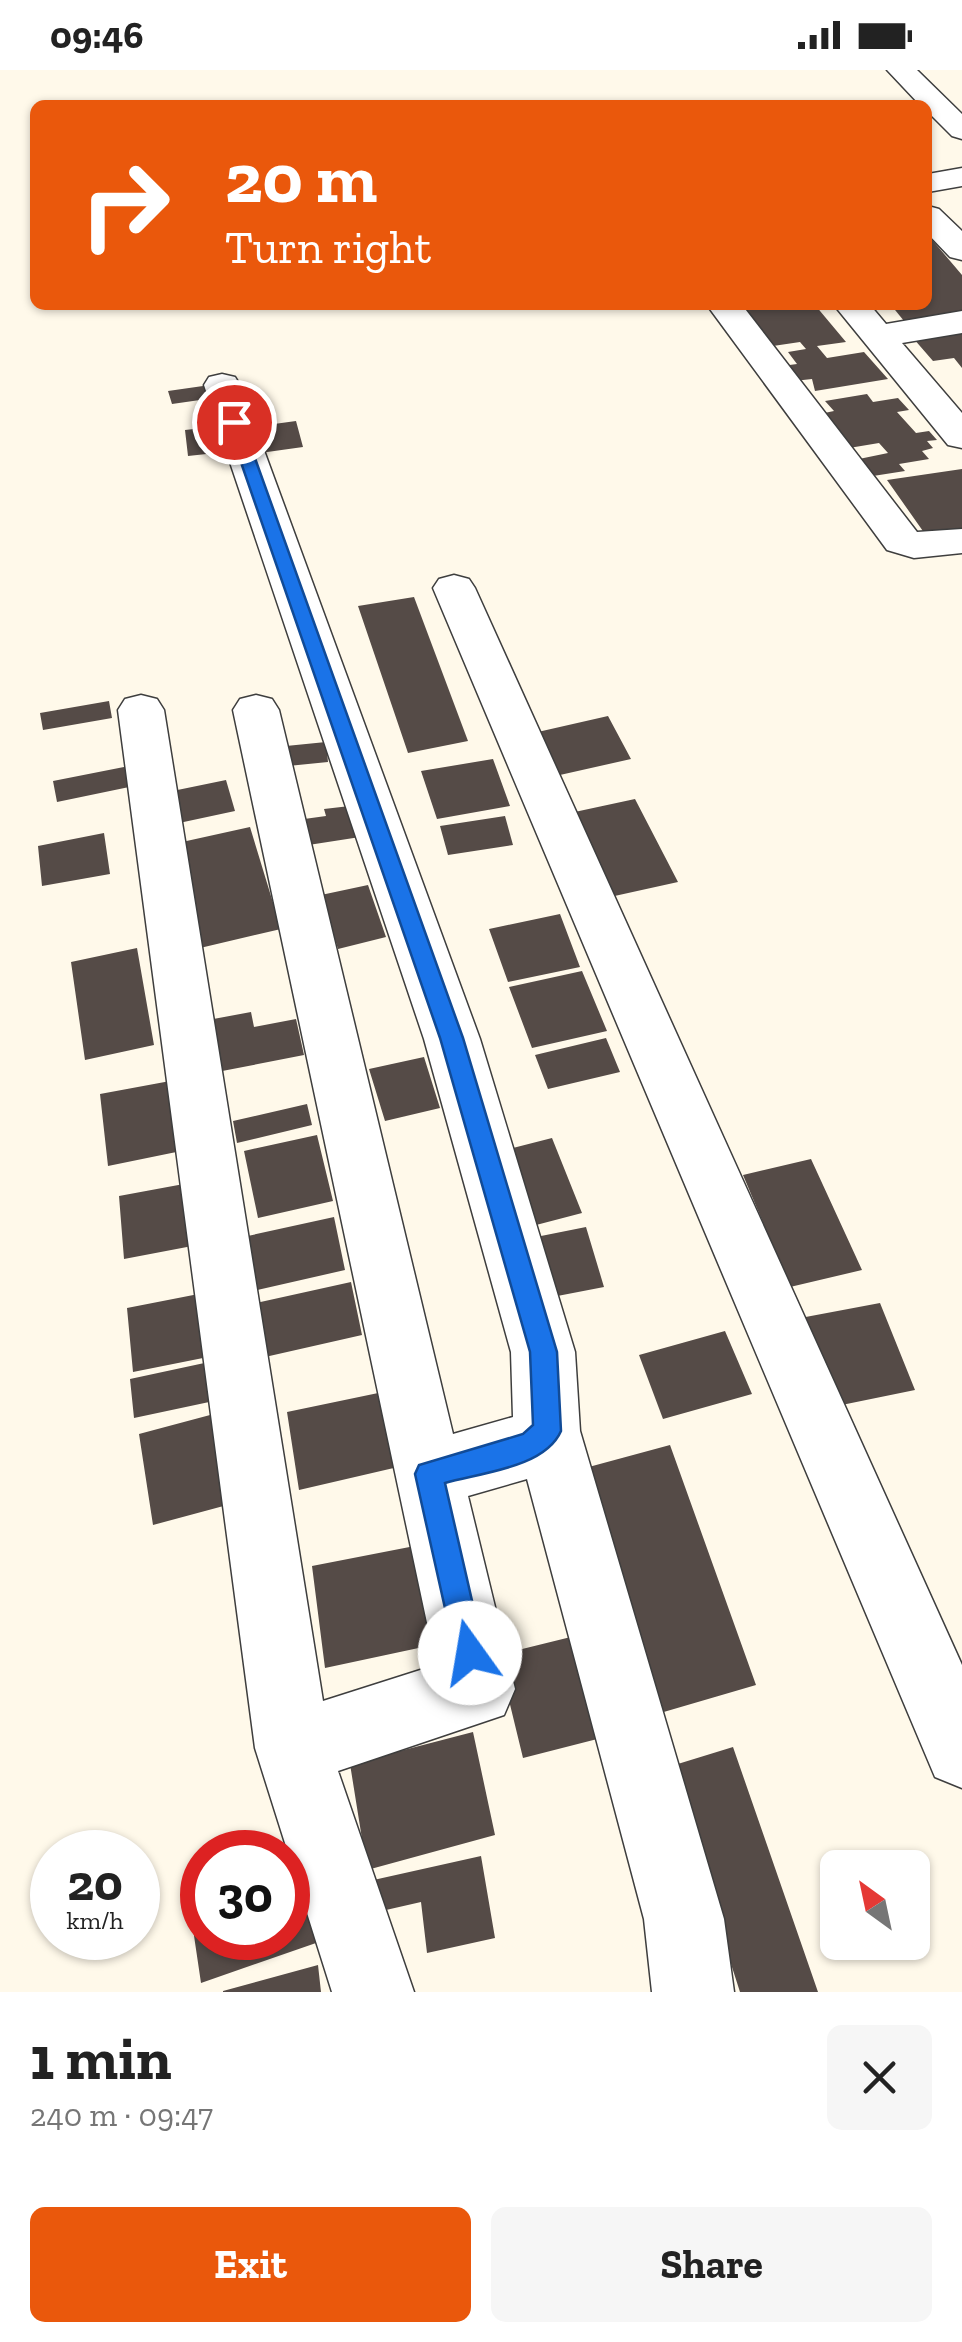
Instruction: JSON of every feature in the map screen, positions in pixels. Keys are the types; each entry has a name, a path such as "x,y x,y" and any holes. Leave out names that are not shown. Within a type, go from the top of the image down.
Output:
{"street":[{"path":"901,70 932,100"},
{"path":"929,70 962,101"},
{"path":"932,100 962,130"},
{"path":"932,182 962,178"},
{"path":"932,220 962,250"},
{"path":"728,310 902,541 926,546 962,541"},
{"path":"855,310 962,437"},
{"path":"878,336 962,322"},
{"path":"222,385 452,1038 544,1352 547,1431 684,1919 693,1992"},
{"path":"454,588 962,1750"},
{"path":"142,710 293,1748 373,1992"},
{"path":"256,710 478,1689 293,1748"},
{"path":"429,1474 531,1445 547,1431"}],"building":[{"path":"932,240 962,275 962,314 904,321 895,310 932,310"},
{"path":"745,310 819,310 846,342 817,346 827,358 864,352 888,379 815,391 812,379 794,381 782,366 797,364 788,352 806,349 800,342 773,346"},
{"path":"962,330 962,368 954,358 933,361 913,338"},
{"path":"217,384 221,397 172,404 168,391"},
{"path":"867,394 873,402 898,398 909,410 897,412 916,433 929,431 937,440 927,441 933,448 922,451 929,459 899,464 905,471 873,476 859,459 888,453 879,443 849,448 815,415 834,411 825,401"},
{"path":"296,421 303,447 260,453 253,427"},
{"path":"230,425 234,451 188,456 185,430"},
{"path":"962,469 962,528 925,534 887,480"},
{"path":"414,597 468,741 408,753 358,606"},
{"path":"109,701 112,718 43,730 40,713"},
{"path":"608,716 631,759 551,777 529,734"},
{"path":"326,742 328,762 278,767 276,747"},
{"path":"493,759 510,806 437,819 421,771"},
{"path":"129,766 134,786 57,802 53,781"},
{"path":"226,780 235,811 165,826 158,794"},
{"path":"635,799 678,882 610,897 570,813"},
{"path":"367,804 373,835 302,846 297,820 326,816 324,809"},
{"path":"505,816 513,845 448,855 440,826"},
{"path":"250,827 281,929 200,948 173,844"},
{"path":"104,833 110,874 42,886 38,846"},
{"path":"368,885 386,937 338,949 321,895"},
{"path":"560,914 580,967 508,982 489,929"},
{"path":"137,948 154,1045 85,1060 71,962"},
{"path":"582,971 607,1031 532,1048 509,987"},
{"path":"251,1012 254,1027 296,1019 304,1055 217,1072 208,1020"},
{"path":"606,1038 620,1072 548,1089 535,1055"},
{"path":"424,1057 440,1108 385,1121 369,1069"},
{"path":"181,1079 191,1149 108,1166 100,1094"},
{"path":"307,1104 312,1125 237,1143 233,1121"},
{"path":"317,1135 333,1201 258,1218 244,1151"},
{"path":"552,1138 582,1213 517,1230 490,1154"},
{"path":"811,1159 862,1270 790,1287 743,1175"},
{"path":"200,1181 208,1243 124,1259 119,1196"},
{"path":"334,1217 345,1270 253,1291 243,1237"},
{"path":"586,1227 604,1287 547,1298 531,1238"},
{"path":"351,1282 362,1335 265,1357 256,1303"},
{"path":"219,1290 228,1353 133,1372 127,1308"},
{"path":"880,1303 915,1390 827,1408 795,1319"},
{"path":"725,1331 752,1394 663,1419 639,1355"},
{"path":"223,1359 228,1398 134,1418 130,1379"},
{"path":"383,1392 398,1467 299,1490 287,1412"},
{"path":"240,1407 257,1497 153,1525 139,1434"},
{"path":"670,1445 756,1685 650,1716 574,1471"},
{"path":"425,1544 442,1643 325,1668 312,1566"},
{"path":"583,1634 609,1736 523,1758 498,1655"},
{"path":"473,1732 495,1835 367,1870 350,1764"},
{"path":"733,1747 818,1992 740,1992 668,1767"},
{"path":"481,1856 495,1938 427,1953 421,1902 364,1915 360,1883"},
{"path":"310,1912 316,1943 310,1945"},
{"path":"198,1960 267,1960 201,1983"},
{"path":"318,1965 321,1992 223,1992 223,1991"}],"route":[{"path":"234,422 452,1038 544,1352 547,1431 531,1445 429,1474 470,1653"}]}
